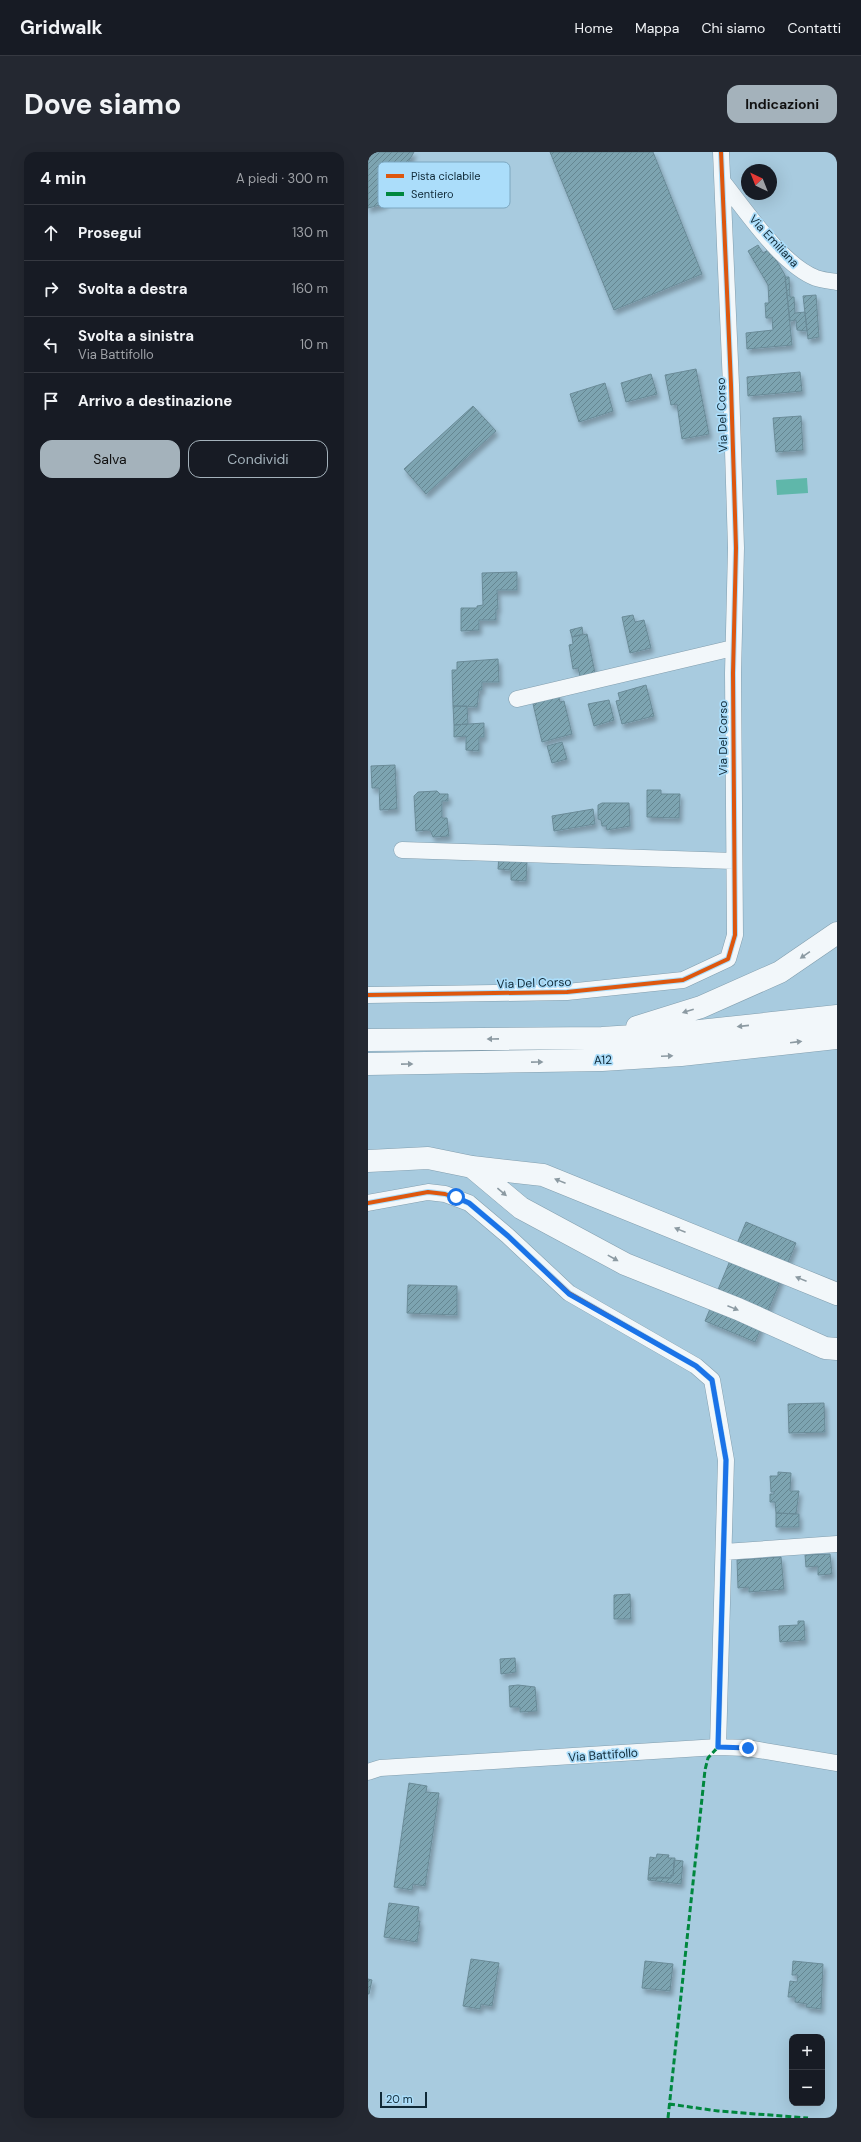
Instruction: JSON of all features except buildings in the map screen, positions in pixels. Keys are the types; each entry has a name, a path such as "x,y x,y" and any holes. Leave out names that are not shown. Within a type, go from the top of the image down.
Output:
{"highway":[{"path":"602,1038 701,1008 780,972 837,933"},
{"name":"A12","path":"368,1040 602,1038 681,1033 837,1016"},
{"name":"A12","path":"368,1064 602,1060 681,1055 837,1038"},
{"path":"368,1161 428,1158 472,1167 543,1175 837,1294"},
{"path":"472,1167 520,1208 625,1264 738,1309 825,1348 837,1349"}],"street":[{"name":"Via Del Corso","path":"368,995 567,992 683,980 728,959 735,935 733,648 736,548 732,385 722,152"},
{"name":"Via Emiliana","path":"723,182 771,241 798,268 816,278 837,282"},
{"path":"517,699 733,648"},
{"path":"402,850 734,861"},
{"path":"368,1203 428,1192 445,1194 469,1203 508,1236 569,1294 696,1366 712,1380 726,1460 718,1747"},
{"path":"724,1552 837,1544"},
{"name":"Via Battifollo","path":"368,1772 380,1768 582,1757 718,1747 748,1748 837,1763"}],"shaded area":[{"path":"807,478 808,493 777,495 776,480"}],"marked path":[{"path":"668,2118 705,1770 708,1758 718,1747"},
{"path":"669,2104 718,2111 808,2118"}],"cycle path":[{"path":"368,995 567,992 683,980 728,959 735,935 733,673 736,548 721,152"},
{"path":"368,1203 428,1192 445,1194 469,1203 508,1236 569,1293 696,1366 712,1380 726,1460 718,1747"}],"route":[{"path":"456,1197 469,1203 508,1236 569,1294 696,1366 712,1380 726,1460 718,1747 748,1748"}]}
